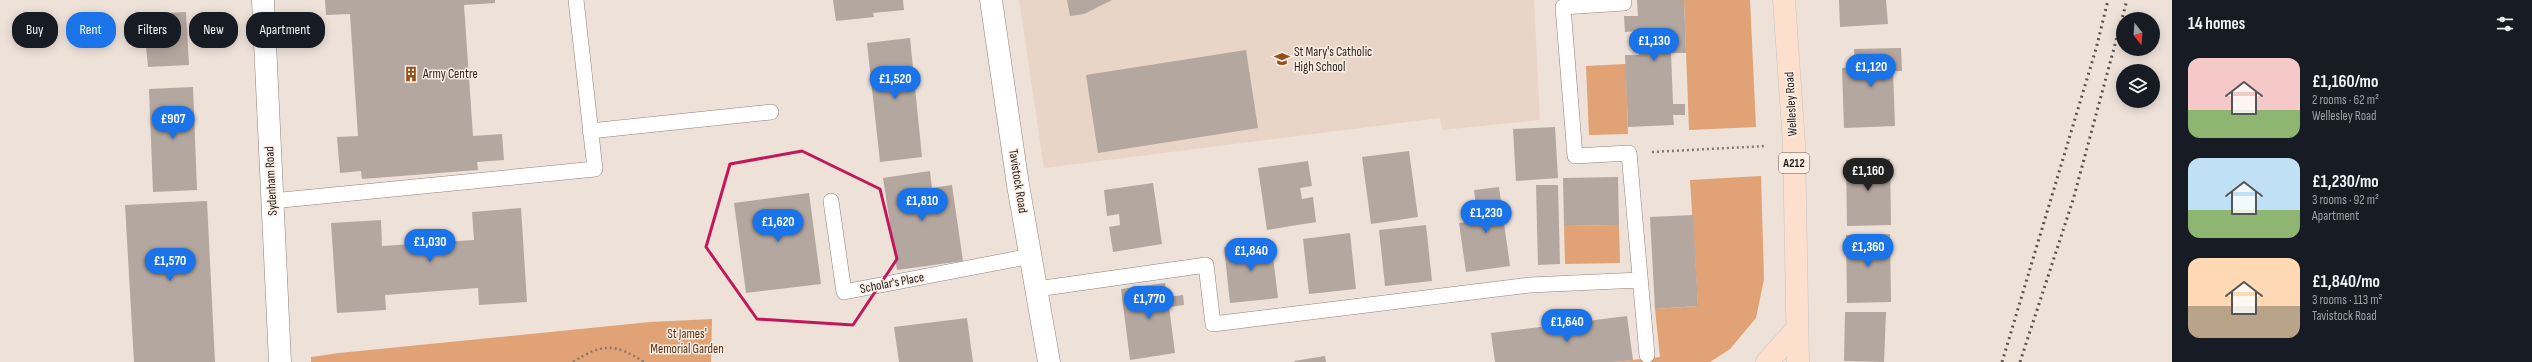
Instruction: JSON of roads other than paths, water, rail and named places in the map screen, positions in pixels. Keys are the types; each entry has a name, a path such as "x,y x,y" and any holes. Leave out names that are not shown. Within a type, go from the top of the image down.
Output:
{"main road":[{"name":"Wellesley Road","path":"1784,0 1794,144 1798,362"},
{"path":"1767,362 1797,329"}],"street":[{"name":"Sydenham Road","path":"263,0 280,362"},
{"name":"Tavistock Road","path":"992,0 1031,256 1049,362"}],"lane":[{"path":"272,201 595,169 576,0"},
{"path":"1624,0 1624,3 1563,7 1575,156 1629,153 1648,355"},
{"path":"590,131 771,112"},
{"name":"Scholar's Place","path":"831,201 844,292 1031,256"},
{"path":"1037,289 1206,265 1213,324 1530,285 1640,280"}],"railway":[{"path":"2002,362 2096,49 2108,0"},
{"path":"2020,362 2073,200 2127,0"}],"place":[{"name":"St Mary's Catholic High School","path":"1282,59"},
{"name":"Army Centre","path":"411,74"}],"park label":[{"name":"St James' Memorial Garden","path":"687,342"}]}
